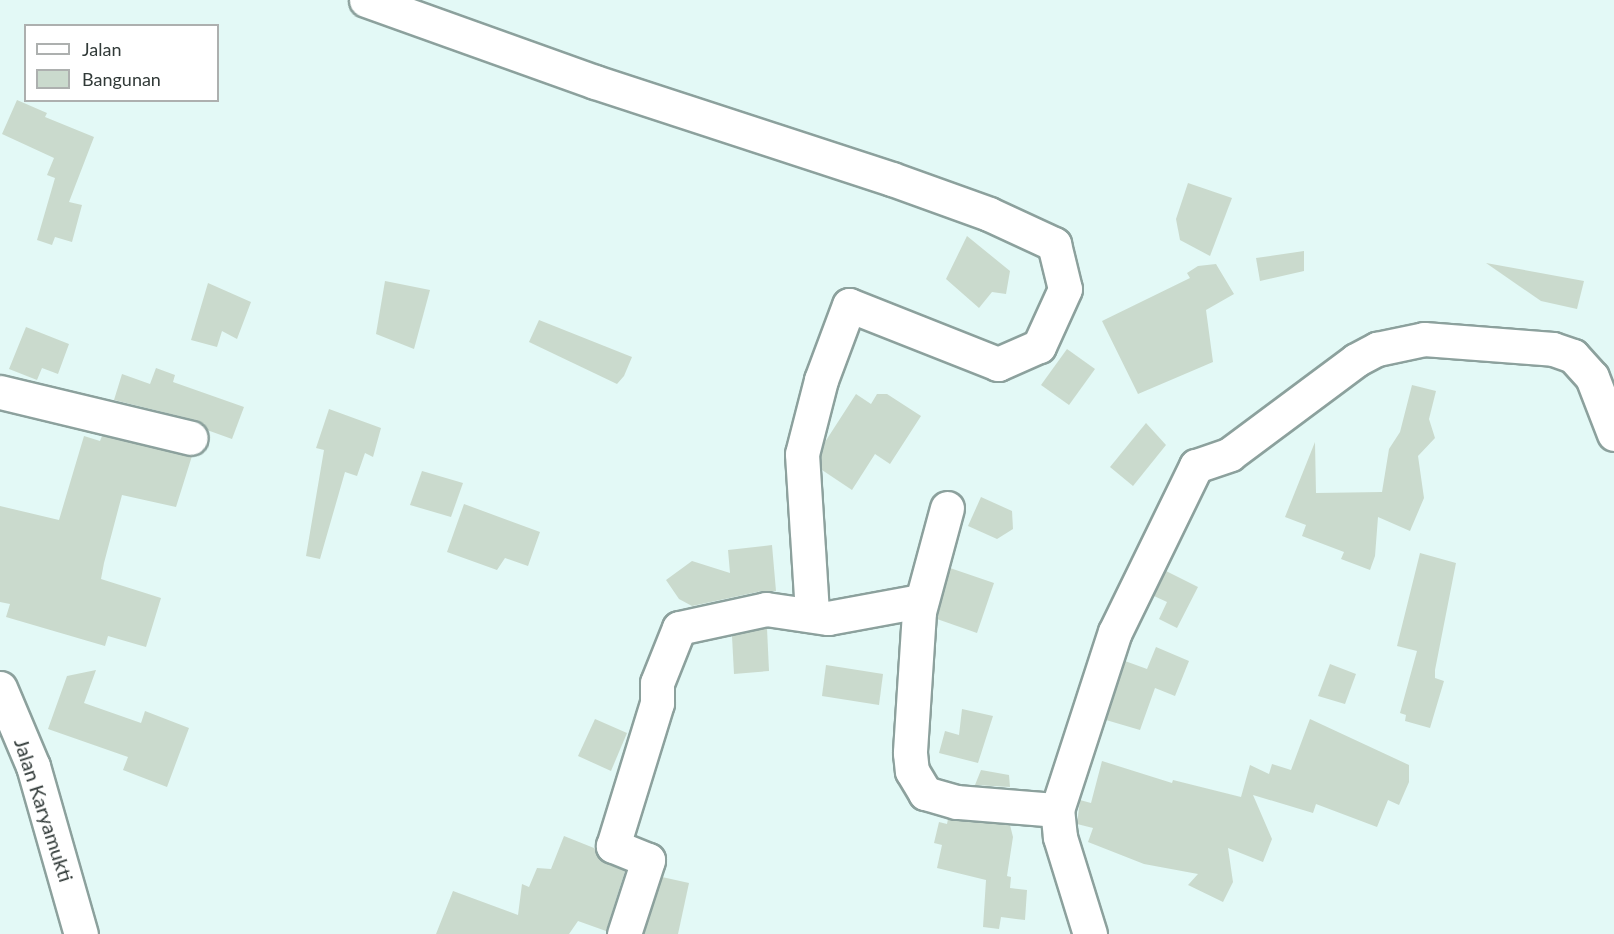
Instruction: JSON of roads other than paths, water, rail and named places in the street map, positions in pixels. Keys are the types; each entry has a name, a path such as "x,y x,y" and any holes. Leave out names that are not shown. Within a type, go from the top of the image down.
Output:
{"street":[{"path":"366,0 617,90 892,179 989,214 1054,244 1065,289 1040,346 998,364 849,305 821,380 801,454 812,615"},
{"path":"1090,934 1060,837 1057,810 1115,632 1196,466 1230,454 1356,360 1377,349 1424,339 1553,349 1573,356 1592,377 1614,434"},
{"path":"0,393 191,438"},
{"path":"947,508 921,601 910,753 917,783 925,793 975,806 1057,810"},
{"path":"624,934 648,860 613,846 657,703 657,683 679,628 766,609 828,618 921,601"},
{"name":"Jalan Karyamukti","path":"0,688 33,765 81,934"}]}
